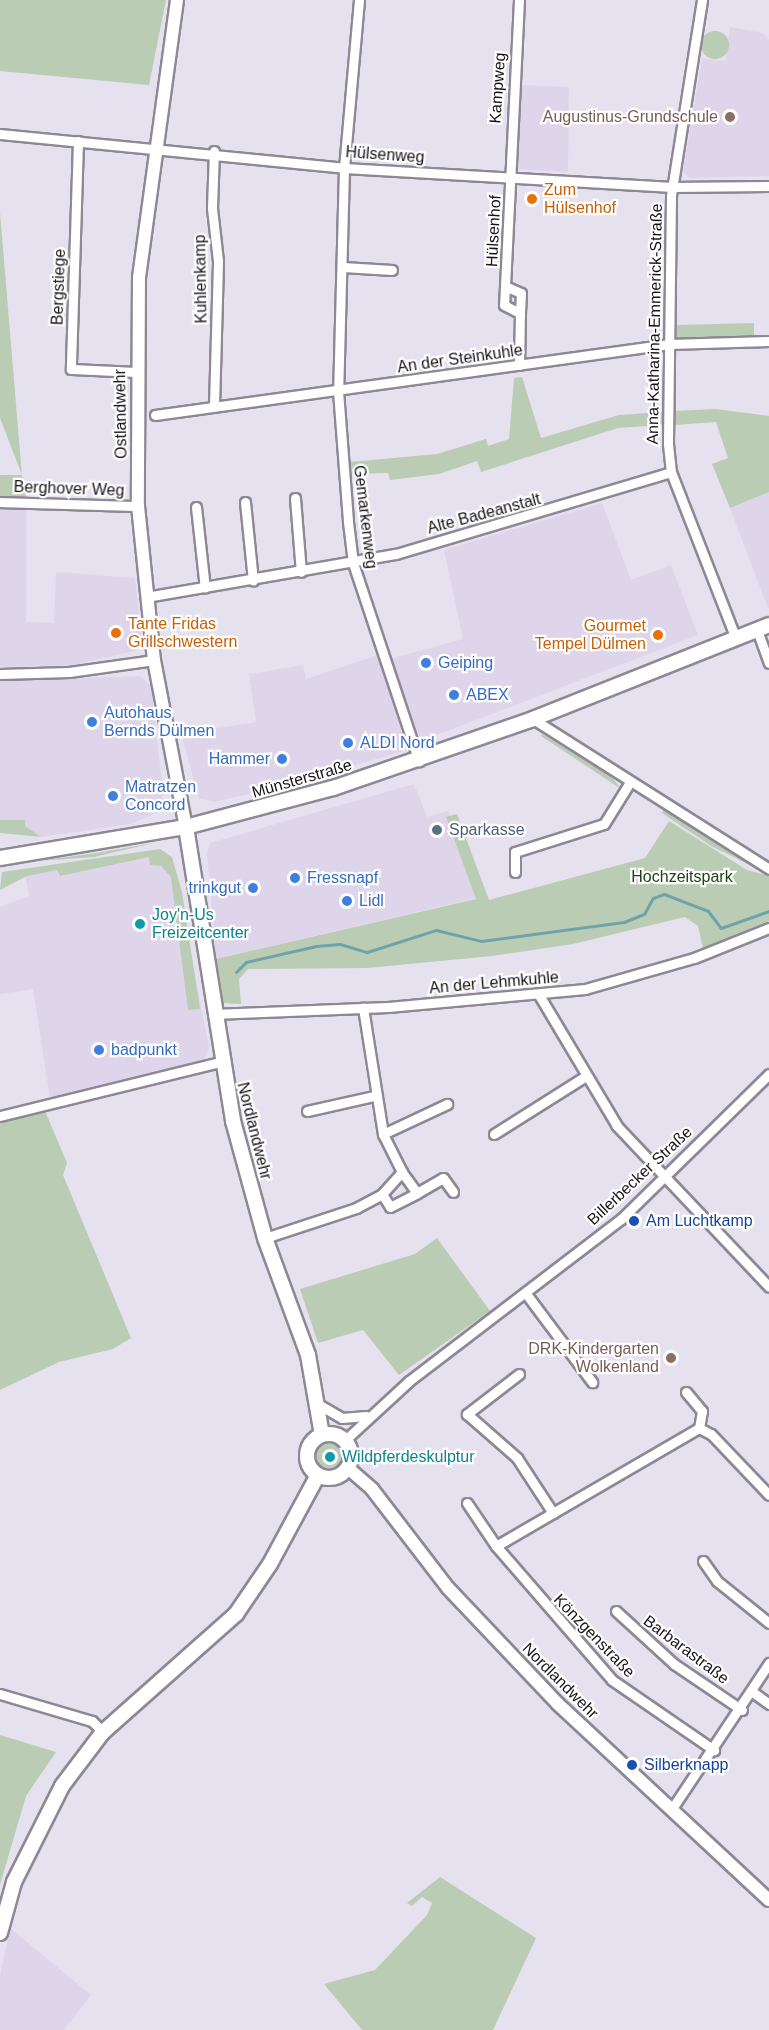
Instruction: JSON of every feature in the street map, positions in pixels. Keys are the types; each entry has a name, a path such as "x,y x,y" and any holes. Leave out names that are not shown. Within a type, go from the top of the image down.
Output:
{"main road":[{"name":"Münsterstraße","path":"0,858 186,827 419,761 533,719 763,628"},
{"name":"Nordlandwehr","path":"186,827 220,1062 265,1238 308,1355 322,1435"},
{"path":"322,1435 344,1441 351,1454 348,1468 331,1478 318,1475 309,1464 308,1450 322,1435"},
{"path":"0,1931 35,1834 62,1786 104,1732 182,1664 255,1589 318,1475"}],"street":[{"name":"Ostlandwehr","path":"177,0 153,146 139,277 138,506 154,660 186,827"},
{"name":"Gemarkenweg","path":"359,0 345,168 338,391 353,563 380,650 419,761"},
{"name":"Kampweg","path":"509,179 519,0"},
{"name":"Anna-Katharina-Emmerick-Straße","path":"702,0 672,187 669,344 670,472 736,639"},
{"name":"Hülsenweg","path":"0,134 214,151 345,168 672,187 769,186"},
{"name":"Bergstiege","path":"78,141 71,369 137,372"},
{"name":"Kuhlenkamp","path":"214,151 212,208 218,261 214,406"},
{"name":"Hülsenhof","path":"509,179 504,305 520,313"},
{"path":"343,267 393,270"},
{"name":"Hülsenhof","path":"505,286 521,293 519,365"},
{"name":"An der Steinkuhle","path":"155,415 669,344 769,341"},
{"name":"Alte Badeanstalt","path":"146,597 353,563 558,510 670,472"},
{"path":"295,498 302,573"},
{"name":"Berghover Weg","path":"0,502 138,506"},
{"path":"245,502 253,581"},
{"path":"196,507 205,588"},
{"path":"763,628 769,663"},
{"path":"0,674 69,672 154,660"},
{"path":"533,719 769,869"},
{"path":"515,872 514,852 604,824 630,782"},
{"name":"An der Lehmkuhle","path":"213,1014 363,1008 539,995 694,958 769,928"},
{"path":"539,995 584,1077 616,1126 769,1287"},
{"path":"363,1008 374,1096 383,1134 402,1172 417,1193"},
{"path":"0,1116 220,1062"},
{"name":"Billerbecker Straße","path":"344,1441 373,1412 527,1295 666,1179 769,1074"},
{"path":"494,1134 584,1077"},
{"path":"307,1111 374,1096"},
{"path":"383,1134 447,1104"},
{"path":"265,1238 356,1209 382,1194 402,1172"},
{"path":"382,1194 390,1207 443,1178 453,1192"},
{"path":"527,1295 592,1382"},
{"path":"519,1374 467,1414 517,1458 553,1513"},
{"path":"496,1546 699,1428 702,1411 686,1392"},
{"name":"Billerbecker Straße","path":"316,1403 342,1418 357,1420 373,1412"},
{"path":"699,1428 769,1495"},
{"name":"Nordlandwehr","path":"348,1468 372,1489 448,1588 498,1642 671,1810 769,1900"},
{"name":"Könzgenstraße","path":"467,1503 496,1546 612,1680 714,1750"},
{"path":"703,1561 717,1581 769,1623"},
{"name":"Barbarastraße","path":"616,1611 674,1664 742,1710"},
{"path":"671,1810 754,1693 769,1663"},
{"path":"754,1693 769,1704"},
{"path":"0,1694 92,1720 104,1732"}],"shaded area":[{"name":"Augustinus-Grundschule","path":"730,27 763,33 769,40 769,176 690,178 683,172 702,58 725,61"},
{"path":"518,85 569,87 568,172 512,169"},
{"path":"769,492 769,608 768,608 730,508"},
{"path":"602,503 631,580 671,565 698,635 421,741 390,659 463,639 444,550"},
{"path":"0,508 26,509 26,622 54,623 56,572 135,578 142,641 135,651 72,665 0,667"},
{"path":"378,655 407,750 272,789 214,802 199,798 181,734 256,722 249,674 303,665 306,679"},
{"path":"140,676 151,686 163,792 160,811 131,824 41,837 25,826 25,820 0,820 0,681"},
{"path":"414,784 427,817 448,811 481,897 216,959 207,853 210,843"},
{"path":"163,855 175,869 209,1048 204,1060 50,1098 33,989 0,994 0,907 29,896 25,875"},
{"path":"10,1928 91,1995 64,2030 0,2030 0,1976"}],"green space":[{"path":"0,0 166,0 149,85 0,71"},
{"path":"715,31 725,35 729,45 725,55 715,59 705,55 701,45 705,35"},
{"path":"0,212 22,475 0,418"},
{"path":"754,323 754,338 677,339 676,325"},
{"path":"522,377 541,438 619,415 662,412 662,425 618,428 481,472 477,461 439,474 390,480 388,473 351,474 350,462 437,454 486,439 488,446 509,439 514,378"},
{"path":"716,409 769,416 769,492 730,508 712,464 728,458 716,422 675,425 675,411"},
{"path":"0,475 22,475 26,497 0,496"},
{"path":"542,734 612,777 621,789 541,736"},
{"path":"664,809 709,835 768,874 711,846 662,813"},
{"name":"Hochzeitspark","path":"457,814 489,900 645,858 669,821 747,870 769,876 769,921 703,948 698,926 685,917 573,944 492,956 368,968 248,969 239,979 241,1004 223,1003 216,959 476,899 446,817"},
{"path":"0,820 25,820 25,826 41,837 0,833"},
{"path":"154,843 94,857 38,861 96,853"},
{"path":"160,849 172,857 182,892 200,1009 188,1010 171,877 161,866 150,865 149,857 60,876 57,870 27,876 0,890 2,872"},
{"path":"45,1111 67,1163 63,1175 131,1338 113,1349 59,1362 0,1390 0,1122"},
{"path":"437,1238 490,1311 399,1375 363,1330 318,1343 300,1289 415,1254"},
{"path":"329,1440 340,1445 345,1456 340,1467 329,1472 318,1467 313,1456 318,1445"},
{"path":"0,1735 56,1752 26,1796 0,1885"},
{"path":"440,1877 536,1938 493,2030 362,2030 324,1984 375,1970 427,1915 432,1903 422,1897 412,1906 407,1903"}],"waterway":[{"path":"236,972 246,962 316,946 340,944 367,952 436,930 481,941 624,922 644,914 653,898 664,894 708,911 721,928 769,911"}],"place":[{"name":"Augustinus-Grundschule","path":"730,117"},
{"name":"Zum Hülsenhof","path":"532,199"},
{"name":"Tante Fridas Grillschwestern","path":"116,633"},
{"name":"Gourmet Tempel Dülmen","path":"658,635"},
{"name":"Geiping","path":"426,663"},
{"name":"ABEX","path":"454,695"},
{"name":"Autohaus Bernds Dülmen","path":"92,722"},
{"name":"ALDI Nord","path":"348,743"},
{"name":"Hammer","path":"282,759"},
{"name":"Matratzen Concord","path":"113,796"},
{"name":"Sparkasse","path":"437,830"},
{"name":"Fressnapf","path":"295,878"},
{"name":"trinkgut","path":"253,888"},
{"name":"Lidl","path":"347,901"},
{"name":"Joy'n-Us Freizeitcenter","path":"140,924"},
{"name":"badpunkt","path":"99,1050"},
{"name":"Am Luchtkamp","path":"634,1221"},
{"name":"DRK-Kindergarten Wolkenland","path":"671,1358"},
{"name":"Wildpferdeskulptur","path":"330,1457"},
{"name":"Silberknapp","path":"632,1765"}]}
